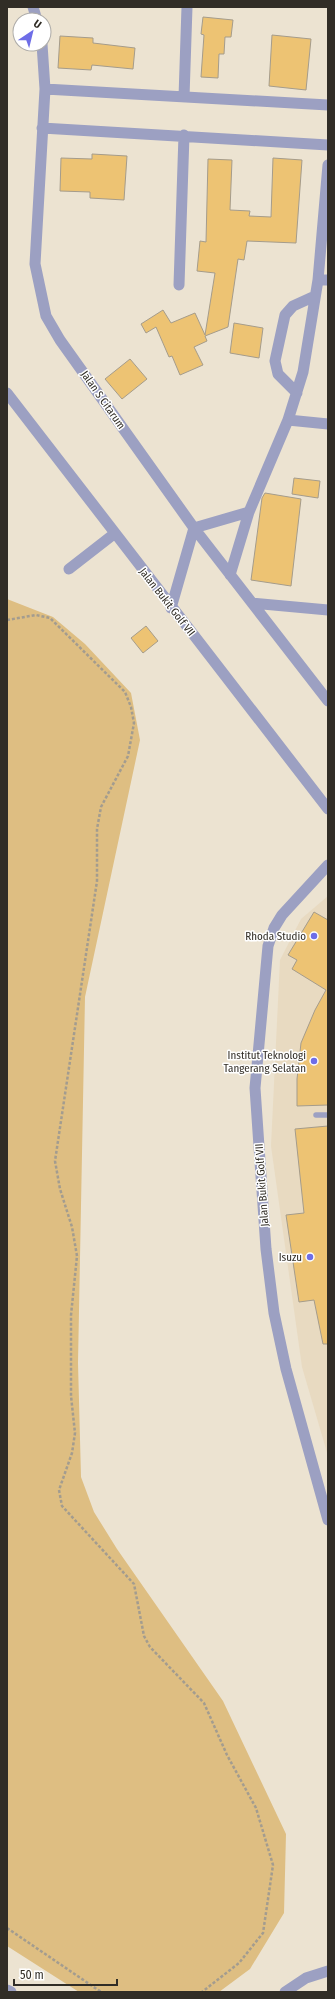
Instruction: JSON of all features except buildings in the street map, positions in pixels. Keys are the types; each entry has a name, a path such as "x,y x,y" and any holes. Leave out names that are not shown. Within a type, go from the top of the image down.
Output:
{"street":[{"path":"184,97 187,7"},
{"name":"Jalan S Citarum","path":"43,52 46,89 42,128 35,264 46,316 60,340 194,528 328,700"},
{"path":"46,89 328,105"},
{"path":"42,128 184,135 328,145"},
{"path":"179,285 184,135"},
{"path":"230,575 249,512 288,420 303,372 315,296 323,280 328,165"},
{"path":"297,393 278,374 275,361 285,315 293,306 315,296"},
{"name":"Jalan Bukit Golf VII","path":"8,396 328,809"},
{"path":"288,420 328,424"},
{"path":"171,608 194,528 249,512"},
{"path":"69,569 114,534"},
{"path":"252,603 328,610"},
{"name":"Jalan Bukit Golf VII","path":"328,865 282,915 274,928 268,946 256,1088 266,1248 274,1313 286,1369 328,1520"},
{"path":"285,1992 306,1978 328,1972"},
{"path":"7,1990 11,1992"}],"lane":[{"path":"316,1115 328,1115"}],"path":[{"path":"7,620 36,615 50,618 125,692 131,707 134,723 128,756 101,807 97,829 97,881 55,1161 60,1189 72,1226 76,1256 71,1315 71,1381 75,1433 72,1453 59,1490 62,1506 134,1584 144,1636 150,1647 204,1703 227,1755 256,1808 273,1865 263,1933 239,1963 202,1992"},
{"path":"7,1928 101,1992"}],"shaded area":[{"path":"7,599 53,617 85,644 131,693 140,740 85,997 78,1363 81,1477 94,1512 117,1549 223,1701 286,1834 284,1913 250,1969 219,1992 79,1992 7,1946"},
{"path":"328,896 328,1456 302,1367 271,1146 280,960 301,919"}],"place":[{"name":"Rhoda Studio","path":"314,936"},
{"name":"Institut Teknologi Tangerang Selatan","path":"314,1061"},
{"name":"Isuzu","path":"310,1257"}]}
